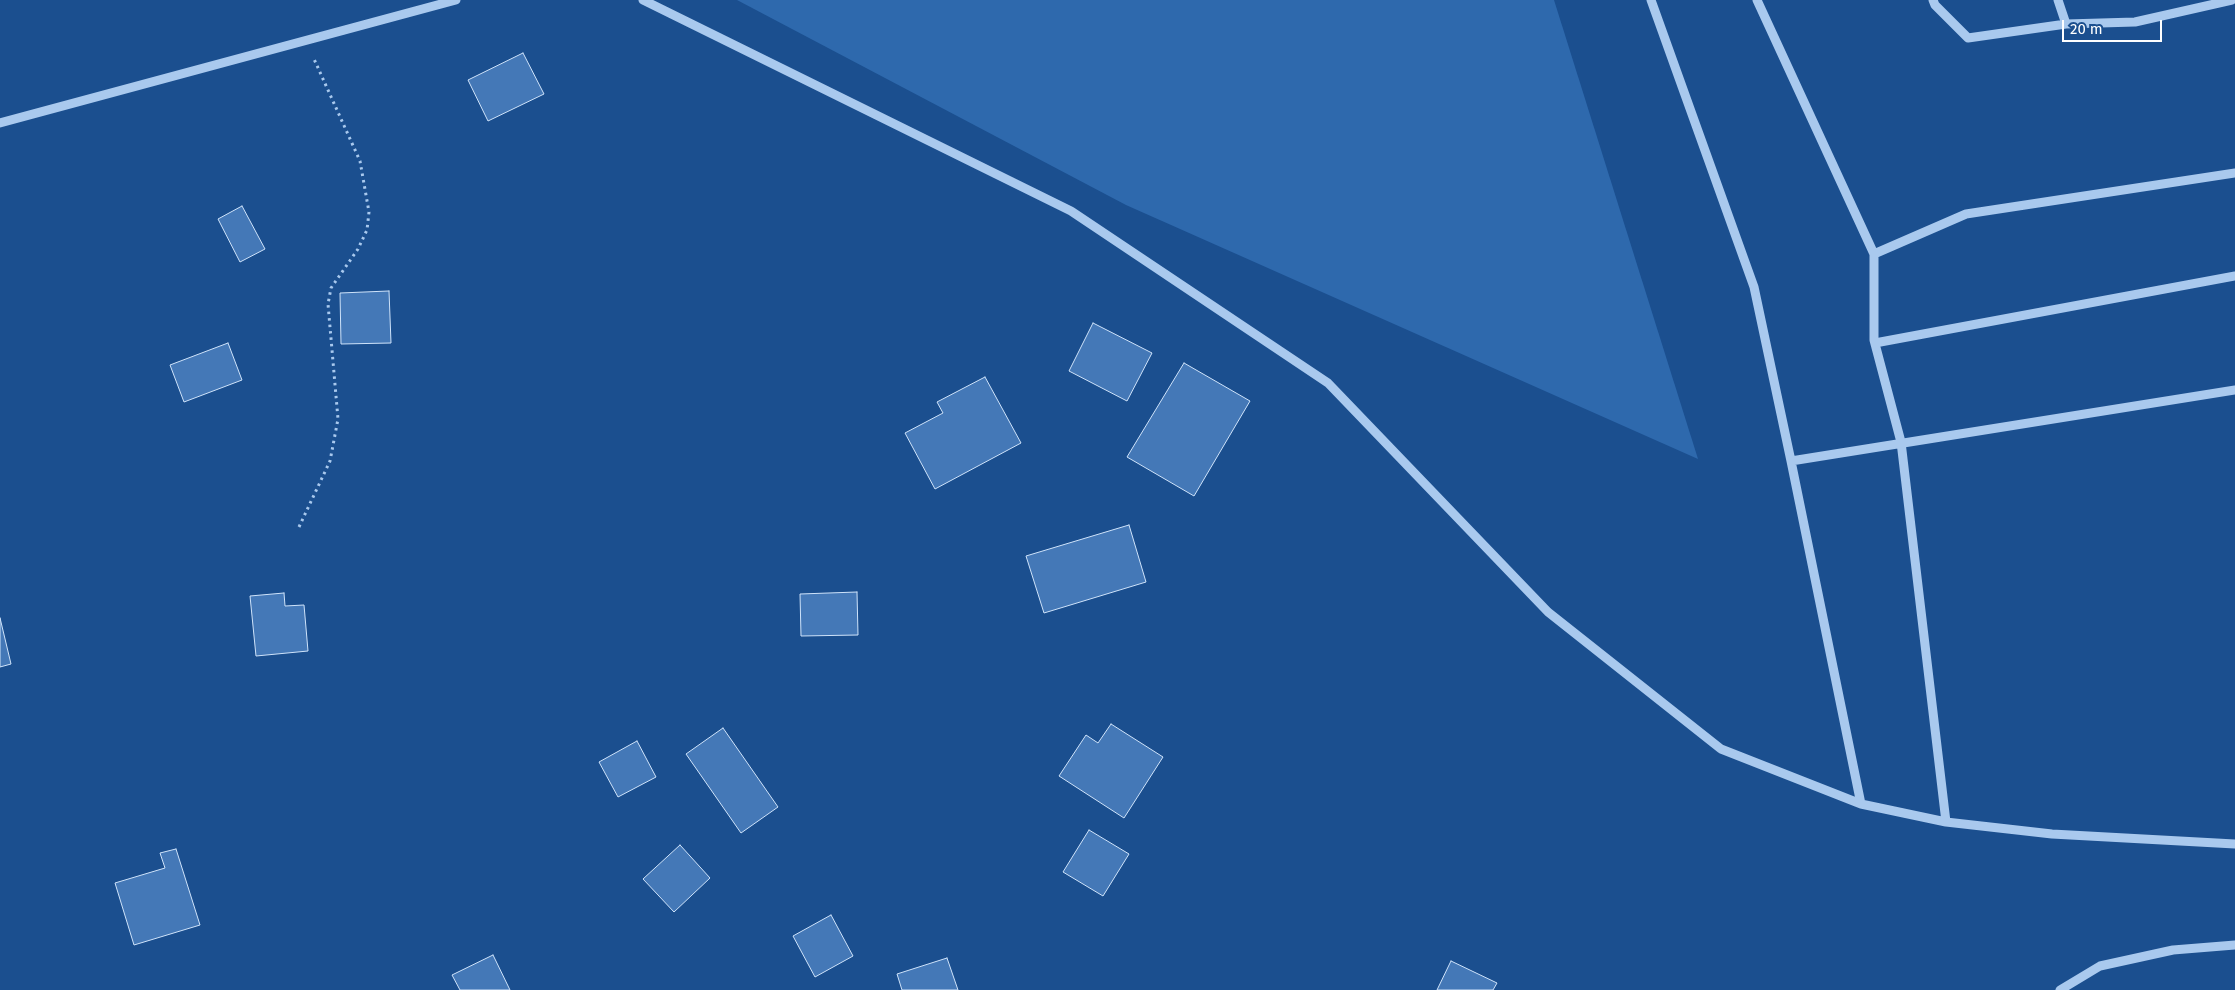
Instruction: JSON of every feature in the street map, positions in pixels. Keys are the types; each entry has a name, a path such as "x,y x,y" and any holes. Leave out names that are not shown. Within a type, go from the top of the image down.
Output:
{"street":[{"path":"0,123 456,0"},
{"path":"643,0 1071,210 1328,383 1548,612 1721,748 1861,804 1946,822 2052,834 2235,844"},
{"path":"1651,0 1754,288 1861,804"},
{"path":"1757,0 1874,254 1875,343 1901,442 1946,822"},
{"path":"1933,0 1935,5 1968,38 2066,24 2135,22 2232,0"},
{"path":"2058,0 2066,24"},
{"path":"1874,254 1966,214 2235,173"},
{"path":"1875,343 2235,276"},
{"path":"1791,461 2235,390"},
{"path":"2060,990 2100,966 2173,950 2235,945"}],"path":[{"path":"300,527 330,461 338,419 328,304 331,288 358,249 367,230 369,212 360,161 305,41"}],"shaded area":[{"path":"737,0 1554,0 1698,459 1126,205"}],"building":[{"path":"523,53 544,94 488,121 468,80"},
{"path":"242,206 265,249 240,262 218,219"},
{"path":"389,291 391,343 341,344 340,293"},
{"path":"1093,323 1152,353 1127,401 1069,371"},
{"path":"228,343 242,380 184,402 170,365"},
{"path":"1184,363 1250,401 1194,496 1127,457"},
{"path":"985,377 1021,443 935,489 905,433 943,413 937,402"},
{"path":"1129,525 1146,582 1044,613 1026,556"},
{"path":"857,592 858,635 801,636 800,594"},
{"path":"284,593 285,606 304,605 308,651 256,656 250,596"},
{"path":"0,618 11,664 0,667"},
{"path":"1111,724 1163,757 1124,818 1059,776 1086,735 1098,743"},
{"path":"723,728 778,807 741,833 686,754"},
{"path":"637,741 656,777 618,797 599,762"},
{"path":"1089,830 1129,854 1103,896 1063,872"},
{"path":"680,845 710,878 674,912 643,879"},
{"path":"176,849 200,925 134,945 115,883 165,868 160,853"},
{"path":"831,915 853,956 815,977 793,936"},
{"path":"493,955 510,990 460,990 452,975"},
{"path":"947,958 958,990 902,990 897,974"},
{"path":"1451,961 1497,983 1493,990 1437,990"}]}
